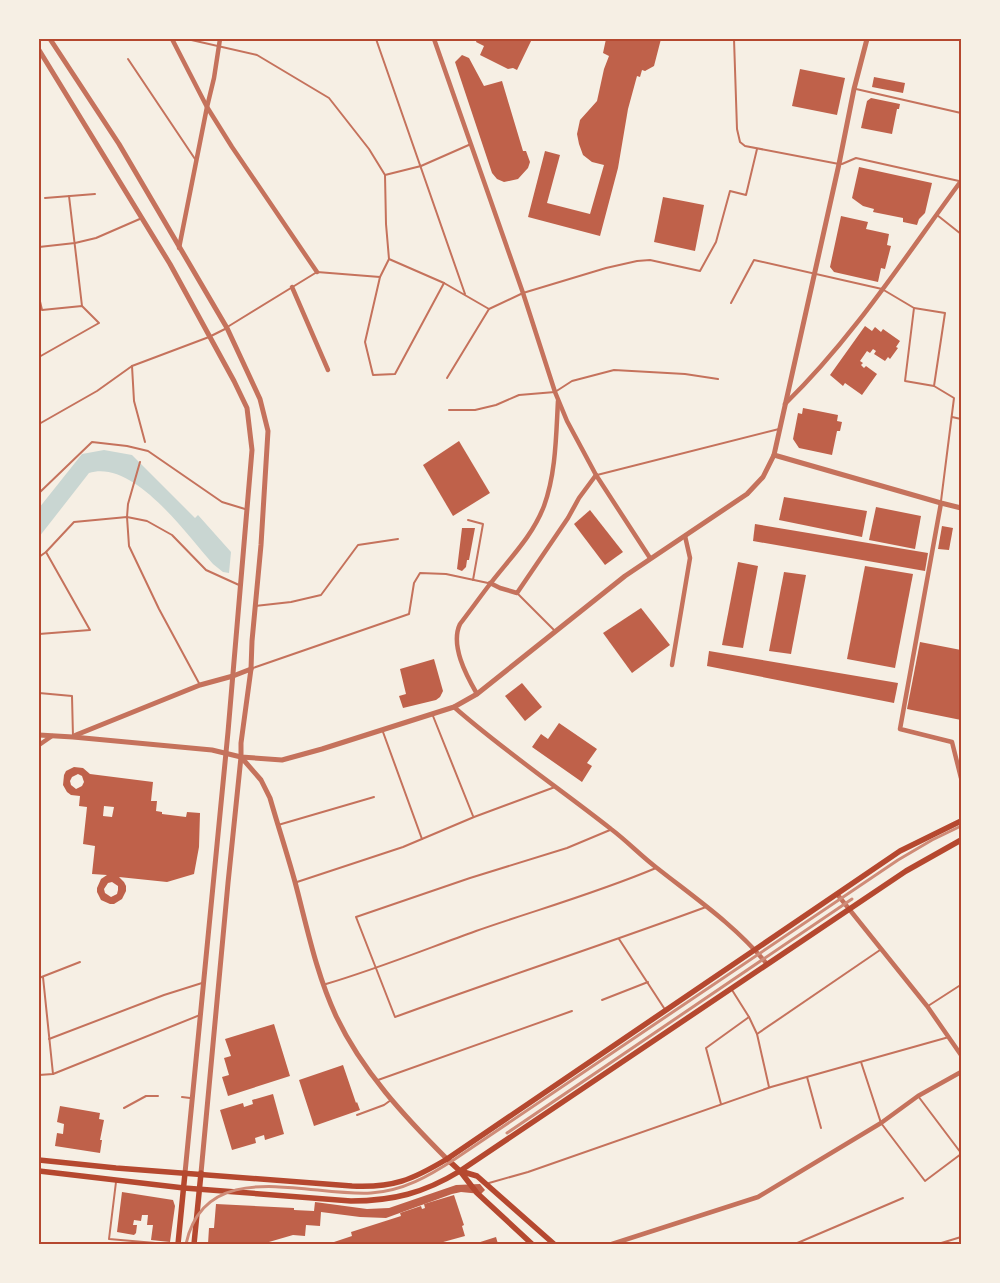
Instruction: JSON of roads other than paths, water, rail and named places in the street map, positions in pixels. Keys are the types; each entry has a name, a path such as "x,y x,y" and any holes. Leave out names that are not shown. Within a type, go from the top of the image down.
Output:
{"main road":[{"path":"39,1160 116,1168 374,1187 394,1185 421,1175 447,1159 900,851 961,820"},
{"path":"39,1171 184,1188 375,1201 396,1199 428,1189 460,1171 766,963 906,871 961,840"},
{"path":"447,1159 460,1171 476,1193 532,1244"},
{"path":"460,1171 477,1176 554,1244"},
{"path":"178,1244 185,1173"},
{"path":"194,1244 201,1173"}],"street":[{"path":"50,39 119,144 227,328 260,399 268,431 262,546 255,606 251,669 241,743 201,1173"},
{"path":"172,39 207,106 232,147 317,272"},
{"path":"179,248 214,78 220,39"},
{"path":"434,39 566,421 596,475 650,558"},
{"path":"39,735 73,736 212,750 241,758 282,760 454,707 477,694 650,558 747,494 763,477 774,455 854,89 867,39"},
{"path":"39,50 170,264 247,408 252,450 241,586 185,1173"},
{"path":"784,405 816,374 870,306 961,181"},
{"path":"292,286 328,370"},
{"path":"477,694 461,658 457,631 490,583 518,552 533,529 544,505 553,470 558,399"},
{"path":"774,455 961,508"},
{"path":"490,583 517,593 568,518 578,498 596,475"},
{"path":"941,503 900,729 952,742 961,778"},
{"path":"672,665 690,558 685,536"},
{"path":"73,736 200,685 251,669"},
{"path":"454,707 555,787 612,829 656,868 708,907 755,950 766,963"},
{"path":"39,745 52,736"},
{"path":"241,758 261,780 270,798 323,985 337,1017 361,1059 376,1080 420,1132 447,1159"},
{"path":"837,894 880,950 927,1006 961,1055"},
{"path":"612,1244 758,1197 881,1123 918,1096 961,1072"}],"lane":[{"path":"187,39 257,54 329,98 369,149 385,175 389,259 380,277 365,342 373,376 395,374 444,283"},
{"path":"376,39 466,294"},
{"path":"734,39 737,129 740,142 745,146 839,164 856,158 961,181"},
{"path":"128,59 196,161"},
{"path":"854,89 961,113"},
{"path":"385,175 421,166 471,144"},
{"path":"447,378 489,309 523,293 637,260 650,260 700,271 716,242 730,191 746,195 757,149"},
{"path":"44,198 95,194"},
{"path":"39,357 99,323 82,306 69,196"},
{"path":"937,215 961,234"},
{"path":"39,247 75,243 96,238 142,218"},
{"path":"389,259 444,283 489,309"},
{"path":"731,303 754,260 882,289 914,308 945,314 934,386"},
{"path":"39,424 97,391 132,366 209,337 227,328 232,323 317,272 380,277"},
{"path":"39,297 42,310 82,306"},
{"path":"914,308 905,381 934,386 954,398 941,503"},
{"path":"132,366 134,401 145,442"},
{"path":"449,410 475,410 496,405 519,394 555,392 572,381 614,370 677,373 718,379"},
{"path":"952,417 961,419"},
{"path":"596,475 779,429"},
{"path":"39,493 92,442 127,446 148,451 222,502 247,510"},
{"path":"140,462 128,504 129,546 159,609 200,685"},
{"path":"39,558 74,522 127,517 147,521 172,535 206,570 241,586"},
{"path":"468,520 483,524 472,581"},
{"path":"255,606 291,602 321,595 358,545 398,539"},
{"path":"39,634 90,630 46,552"},
{"path":"251,669 409,614 414,583 420,573 446,574 472,581 490,583"},
{"path":"517,593 555,632"},
{"path":"39,693 72,696 73,736"},
{"path":"432,714 474,817"},
{"path":"382,730 422,839"},
{"path":"295,882 403,847 474,817 555,787"},
{"path":"278,825 374,797"},
{"path":"612,829 567,848 470,878 356,917 395,1017 708,907"},
{"path":"323,985 376,969 477,931 618,884 656,868"},
{"path":"619,939 666,1010"},
{"path":"757,1034 880,950"},
{"path":"39,978 80,962"},
{"path":"43,977 53,1074"},
{"path":"49,1039 164,995 204,982"},
{"path":"602,1000 648,982"},
{"path":"927,1006 959,986"},
{"path":"731,988 757,1034 769,1087"},
{"path":"376,1080 572,1011"},
{"path":"39,1075 53,1074 201,1014"},
{"path":"721,1104 706,1048 749,1018"},
{"path":"487,1184 528,1172 769,1087 949,1037"},
{"path":"861,1062 881,1123 925,1181 961,1153 918,1096"},
{"path":"807,1077 821,1128"},
{"path":"124,1108 146,1096 158,1096"},
{"path":"182,1098 193,1098"},
{"path":"357,1114 384,1105 392,1099"},
{"path":"116,1180 109,1239 167,1244"},
{"path":"795,1244 904,1198"},
{"path":"938,1244 961,1237"}],"railway":[{"path":"186,1244 197,1216 214,1199 237,1190 262,1187 290,1187 346,1193 371,1193 405,1186 425,1177 455,1159 898,860 961,826"},
{"path":"507,1133 852,899"}]}
